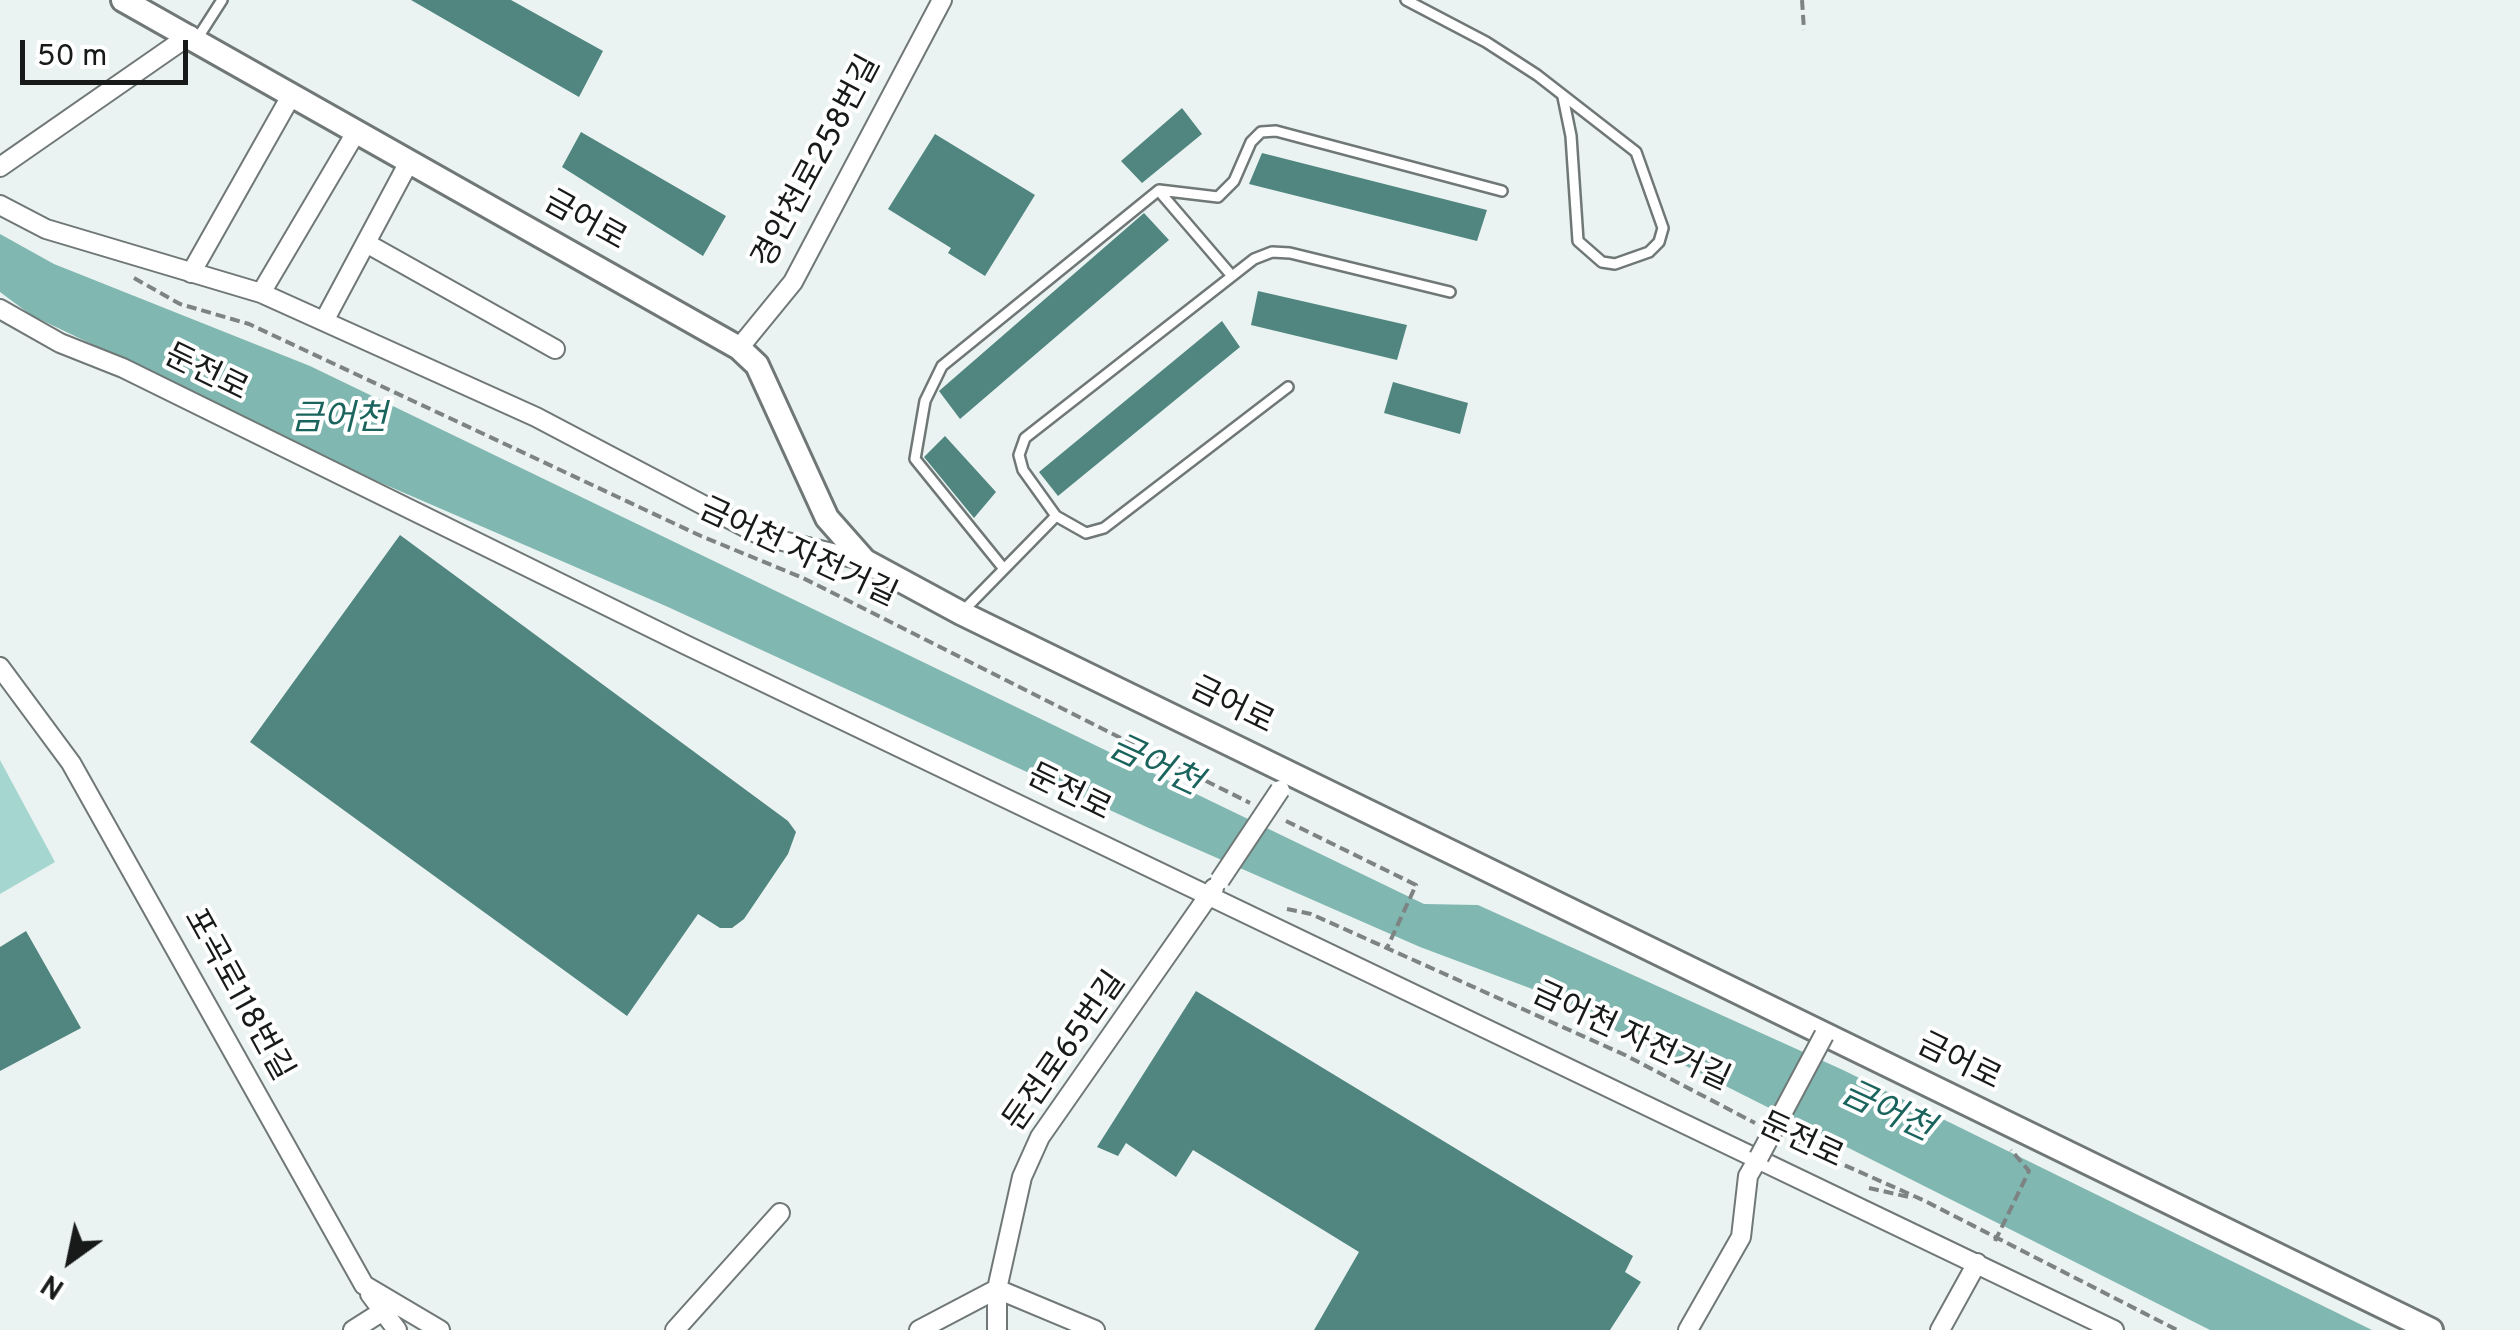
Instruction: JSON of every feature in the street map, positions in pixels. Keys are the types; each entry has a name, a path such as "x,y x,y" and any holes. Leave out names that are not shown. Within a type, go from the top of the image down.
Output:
{"street":[{"name":"금어로","path":"123,0 739,348 756,366 827,518 864,561 1285,781 1824,1035 2431,1330"},
{"name":"경안천로258번길","path":"739,348 793,282 942,0"},
{"path":"0,167 194,37"},
{"path":"191,273 292,96"},
{"path":"260,293 355,134"},
{"path":"324,321 409,162"},
{"path":"0,205 46,229 260,293 536,417 762,536 864,561"},
{"path":"366,243 555,349"},
{"name":"둔전로","path":"0,309 60,344 123,368 686,646 1215,888 1264,922 2114,1330"},
{"name":"포곡로118번길","path":"0,667 71,763 364,1285 397,1330"},
{"name":"둔전로65번길","path":"997,1330 997,1289 1022,1177 1040,1137 1285,781"},
{"path":"1688,1330 1740,1238 1748,1176 1824,1035"},
{"path":"675,1330 780,1213"},
{"path":"1940,1330 1977,1263"},
{"path":"364,1285 440,1330"},
{"path":"919,1330 997,1289 1094,1330"},
{"path":"354,1330 383,1311"}],"lane":[{"path":"194,37 222,0"},
{"path":"1406,0 1486,42 1563,97 1636,152 1663,228 1660,242 1650,252 1615,264 1602,262 1578,242 1571,136 1563,97"},
{"path":"1004,569 915,459 925,401 942,366 1158,190 1218,197 1234,181 1251,142 1261,132 1276,131 1502,191"},
{"path":"1158,190 1232,276"},
{"path":"1288,387 1104,528 1086,533 1056,516 1023,470 1020,456 1026,438 1254,259 1272,252 1290,253 1450,292"},
{"path":"961,614 1056,516"}],"path":[{"path":"1802,0 1804,30"},
{"name":"금어천 자전거길","path":"94,245 150,291 249,324 684,528 803,578 1259,808"},
{"path":"1276,816 1416,885 1387,948"},
{"name":"금어천 자전거길","path":"1264,922 1288,909 1387,948 1626,1055 1766,1129"},
{"path":"1781,1136 1923,1200 1996,1241 2177,1330"},
{"path":"1996,1241 2029,1172 2007,1146"},
{"path":"1837,1194 1854,1185 1923,1200"}],"shaded area":[{"path":"0,760 55,862 0,894"}],"water":[{"name":"금어천","path":"0,234 54,264 310,366 1424,904 1478,905 1843,1070 2372,1330 2210,1330 1535,990 1420,947 1151,829 668,607 379,482 31,315 0,292"}],"building":[{"path":"411,0 511,0 603,51 579,97"},
{"path":"1182,108 1202,134 1142,183 1121,161"},
{"path":"581,132 726,216 703,256 562,167"},
{"path":"935,134 1035,195 985,276 948,253 951,248 888,209"},
{"path":"1262,153 1487,210 1477,241 1249,184"},
{"path":"1144,213 1169,240 960,419 939,391"},
{"path":"1258,291 1407,325 1397,360 1251,325"},
{"path":"1222,321 1240,347 1058,496 1039,472"},
{"path":"1393,382 1468,403 1460,434 1384,413"},
{"path":"945,436 996,492 974,518 924,457"},
{"path":"400,535 788,821 796,832 788,854 744,919 732,928 720,928 698,914 627,1016 250,742"},
{"path":"26,931 81,1028 0,1071 0,947"},
{"path":"1196,991 1633,1256 1625,1272 1641,1282 1610,1330 1314,1330 1359,1252 1193,1150 1176,1177 1126,1143 1118,1156 1097,1147"}]}
